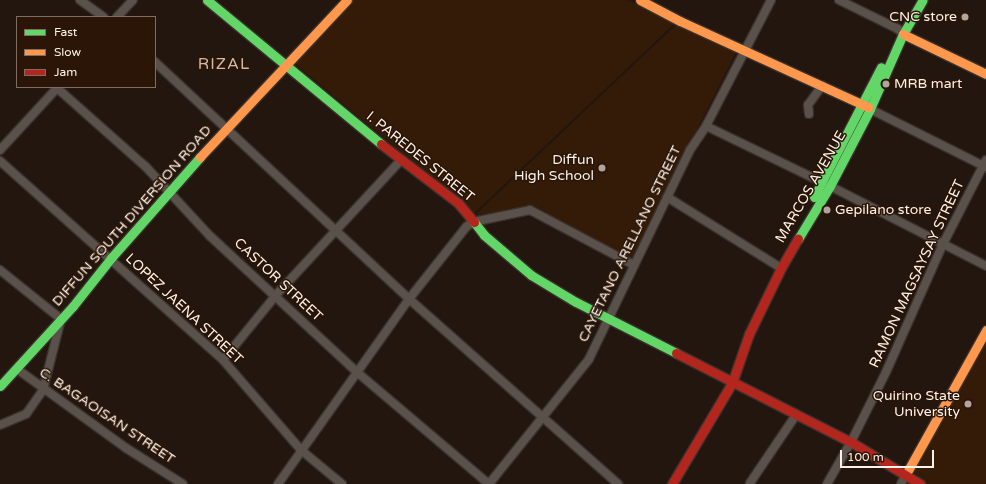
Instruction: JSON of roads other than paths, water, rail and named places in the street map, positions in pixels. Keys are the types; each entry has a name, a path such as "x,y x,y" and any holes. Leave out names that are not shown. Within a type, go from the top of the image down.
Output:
{"street":[{"path":"80,0 102,16"},
{"path":"118,16 133,0"},
{"name":"I. PAREDES STREET","path":"207,0 401,160 458,203 473,222 531,275 576,302 608,316 728,384 851,442 906,474 920,484"},
{"name":"DIFFUN SOUTH DIVERSION ROAD","path":"0,386 61,319 111,258 225,128 347,0"},
{"name":"CAYETANO ARELLANO STREET","path":"489,484 589,359 608,316 690,150 706,126 771,0"},
{"path":"839,0 986,74"},
{"name":"MARCOS AVENUE","path":"672,484 728,384 779,267 826,185 866,107 901,32 914,0"},
{"name":"MARCOS AVENUE","path":"901,32 923,0"},
{"path":"644,1 745,51 985,164"},
{"path":"156,63 409,299 618,484"},
{"path":"809,114 808,104 822,86"},
{"path":"0,150 57,88"},
{"name":"CASTOR STREET","path":"57,88 146,167 210,236 276,295 358,373 489,484"},
{"path":"706,126 986,266"},
{"path":"223,360 276,295 337,231 401,160"},
{"name":"LOPEZ JAENA STREET","path":"0,161 111,258 223,360 301,450 342,484"},
{"name":"RAMON MAGSAYSAY STREET","path":"827,484 851,442 886,372 943,244 985,164"},
{"path":"667,197 779,267"},
{"path":"278,484 409,299 466,227 473,222 530,210 634,265"},
{"path":"0,270 61,319 43,390 26,414 0,425"},
{"path":"901,484 986,330"},
{"name":"C. BAGAOISAN STREET","path":"17,369 43,390 126,448 183,484"},
{"path":"750,483 796,415"}],"place":[{"name":"CNC store","path":"965,17"},
{"name":"MRB mart","path":"886,84"},
{"name":"Diffun High School","path":"602,168"},
{"name":"Gepilano store","path":"827,210"},
{"name":"Quirino State University","path":"968,404"}],"district":[{"name":"RIZAL","path":"224,64"}]}
